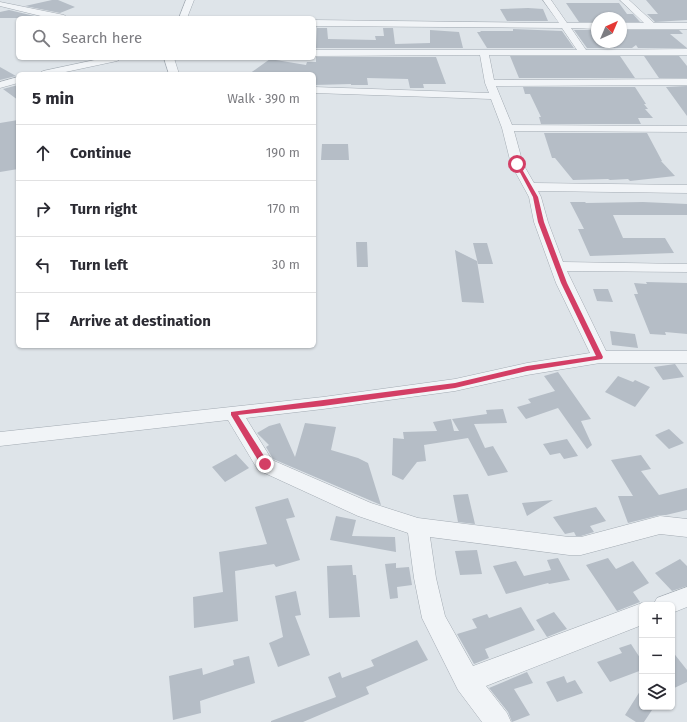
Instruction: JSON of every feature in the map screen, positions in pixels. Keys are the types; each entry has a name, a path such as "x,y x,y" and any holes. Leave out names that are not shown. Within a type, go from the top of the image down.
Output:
{"street":[{"path":"184,16 190,0"},
{"path":"547,0 583,52"},
{"path":"624,0 652,26"},
{"path":"0,4 55,16"},
{"path":"316,23 399,27 591,26"},
{"path":"627,26 687,26"},
{"path":"316,53 403,49 484,53 687,52"},
{"path":"484,53 490,83 508,128 517,164 535,197 541,222 564,283 600,357"},
{"path":"51,72 108,60"},
{"path":"170,60 173,72"},
{"path":"0,85 16,81"},
{"path":"490,83 687,82"},
{"path":"316,90 495,96"},
{"path":"508,128 687,129"},
{"path":"530,187 687,189"},
{"path":"558,266 687,268"},
{"path":"0,439 233,414 455,385 527,368 600,357 687,357"},
{"path":"233,414 265,464 365,510 418,527 569,546 581,546 660,525 687,528"},
{"path":"418,527 425,578 434,618 467,681 498,722"},
{"path":"673,602 687,597"},
{"path":"467,681 639,615"}],"building":[{"path":"58,0 75,7 60,13 25,6"},
{"path":"646,0 687,0 687,20 655,22 647,14 658,14"},
{"path":"566,3 619,3 626,12 591,12 591,22 579,22"},
{"path":"500,9 543,9 548,21 507,21"},
{"path":"9,10 34,16 0,18 0,12"},
{"path":"627,14 633,14 640,22 627,22"},
{"path":"317,28 327,28 328,39 376,40 375,36 384,36 383,28 393,28 395,44 430,43 430,30 459,32 463,48 316,48"},
{"path":"513,29 562,31 574,48 487,48 477,32 513,31"},
{"path":"574,30 591,30 591,48 587,48"},
{"path":"627,30 679,30 683,34 670,34 687,48 638,48 636,45 632,48 627,48"},
{"path":"510,56 620,56 635,78 519,78"},
{"path":"644,56 679,56 687,66 687,78 659,78"},
{"path":"316,57 436,57 446,84 423,84 424,88 410,88 408,79 367,78 368,85 316,85 316,72 252,72 269,60 306,65 307,62 316,62"},
{"path":"0,67 16,76 0,80"},
{"path":"16,86 16,99 3,89"},
{"path":"687,86 687,116 666,87"},
{"path":"523,87 635,87 648,109 645,109 653,118 638,118 641,124 541,124 539,117 541,117 530,94 525,94"},
{"path":"16,120 16,169 0,172 0,123"},
{"path":"544,133 647,133 661,161 675,176 630,181 628,179 573,180 555,158 552,158"},
{"path":"322,144 348,144 349,160 321,160"},
{"path":"570,202 643,202 687,204 687,215 613,215 623,238 665,238 674,253 590,256 578,229 584,229"},
{"path":"356,242 367,242 368,267 357,267"},
{"path":"473,243 487,243 493,264 478,264"},
{"path":"455,250 477,261 484,303 462,302"},
{"path":"646,282 687,283 687,334 665,332 666,335 650,334 634,294 638,294 634,283 647,284"},
{"path":"593,289 608,289 613,302 597,301"},
{"path":"610,331 635,334 638,348 612,345"},
{"path":"675,364 684,377 663,380 654,367"},
{"path":"558,372 591,419 581,421 592,445 587,449 558,408 526,419 517,407 531,403 528,399 555,391 544,376"},
{"path":"618,376 633,382 635,380 650,387 635,407 605,392"},
{"path":"503,409 507,423 474,424 485,448 493,446 508,472 488,476 468,438 424,445 426,461 417,462 403,480 392,475 393,438 404,439 403,432 437,431 433,422 451,419 454,431 459,431 452,419 487,414 486,410"},
{"path":"280,423 295,457 305,423 336,427 331,450 358,458 368,463 381,505 273,459 266,447 269,445 257,433 269,426"},
{"path":"669,429 684,443 669,449 655,435"},
{"path":"567,439 578,456 564,459 560,453 550,455 543,444"},
{"path":"236,454 249,468 225,482 212,467"},
{"path":"641,455 651,469 641,471 659,495 687,488 687,510 628,523 618,496 633,496 611,460"},
{"path":"468,494 475,524 458,522 453,495"},
{"path":"288,498 295,517 286,519 300,560 276,567 274,564 235,571 238,621 194,628 193,597 223,592 219,552 267,544 255,507"},
{"path":"553,500 527,516 522,503"},
{"path":"596,507 606,521 590,526 594,532 581,536 576,536 574,532 565,534 553,517"},
{"path":"336,516 356,520 352,536 395,537 396,552 330,540"},
{"path":"477,550 482,574 460,575 455,551"},
{"path":"558,558 570,580 548,583 506,594 493,566 516,561 524,576 551,570 547,560"},
{"path":"608,558 616,569 633,561 649,583 633,592 640,602 617,611 586,565"},
{"path":"680,559 687,566 687,586 672,591 655,573"},
{"path":"396,563 396,568 409,567 412,585 397,587 398,598 390,599 385,564"},
{"path":"352,565 353,575 356,575 360,617 329,618 327,566"},
{"path":"296,591 301,615 295,616 310,655 278,667 269,643 283,637 275,596"},
{"path":"521,607 535,630 485,649 489,658 474,664 457,634 477,628 472,619 487,614 489,618"},
{"path":"554,612 567,629 547,637 536,620"},
{"path":"417,640 428,660 366,687 369,694 303,722 271,722 336,697 328,677 340,672 342,678 374,666 371,660"},
{"path":"631,644 639,656 639,671 610,682 597,662 622,653 619,648"},
{"path":"675,655 687,670 687,682 675,688"},
{"path":"249,656 255,683 200,701 201,713 173,720 169,676 202,668 203,675 234,665 233,660"},
{"path":"527,672 533,683 514,689 530,715 512,722 508,712 489,688"},
{"path":"564,676 567,683 575,680 583,693 557,702 546,682"},
{"path":"639,693 639,710 652,710 644,722 636,722 625,715"}],"route":[{"path":"265,464 246,432 233,414 455,385 527,368 600,357 564,283 541,222 535,197 517,164"}]}
